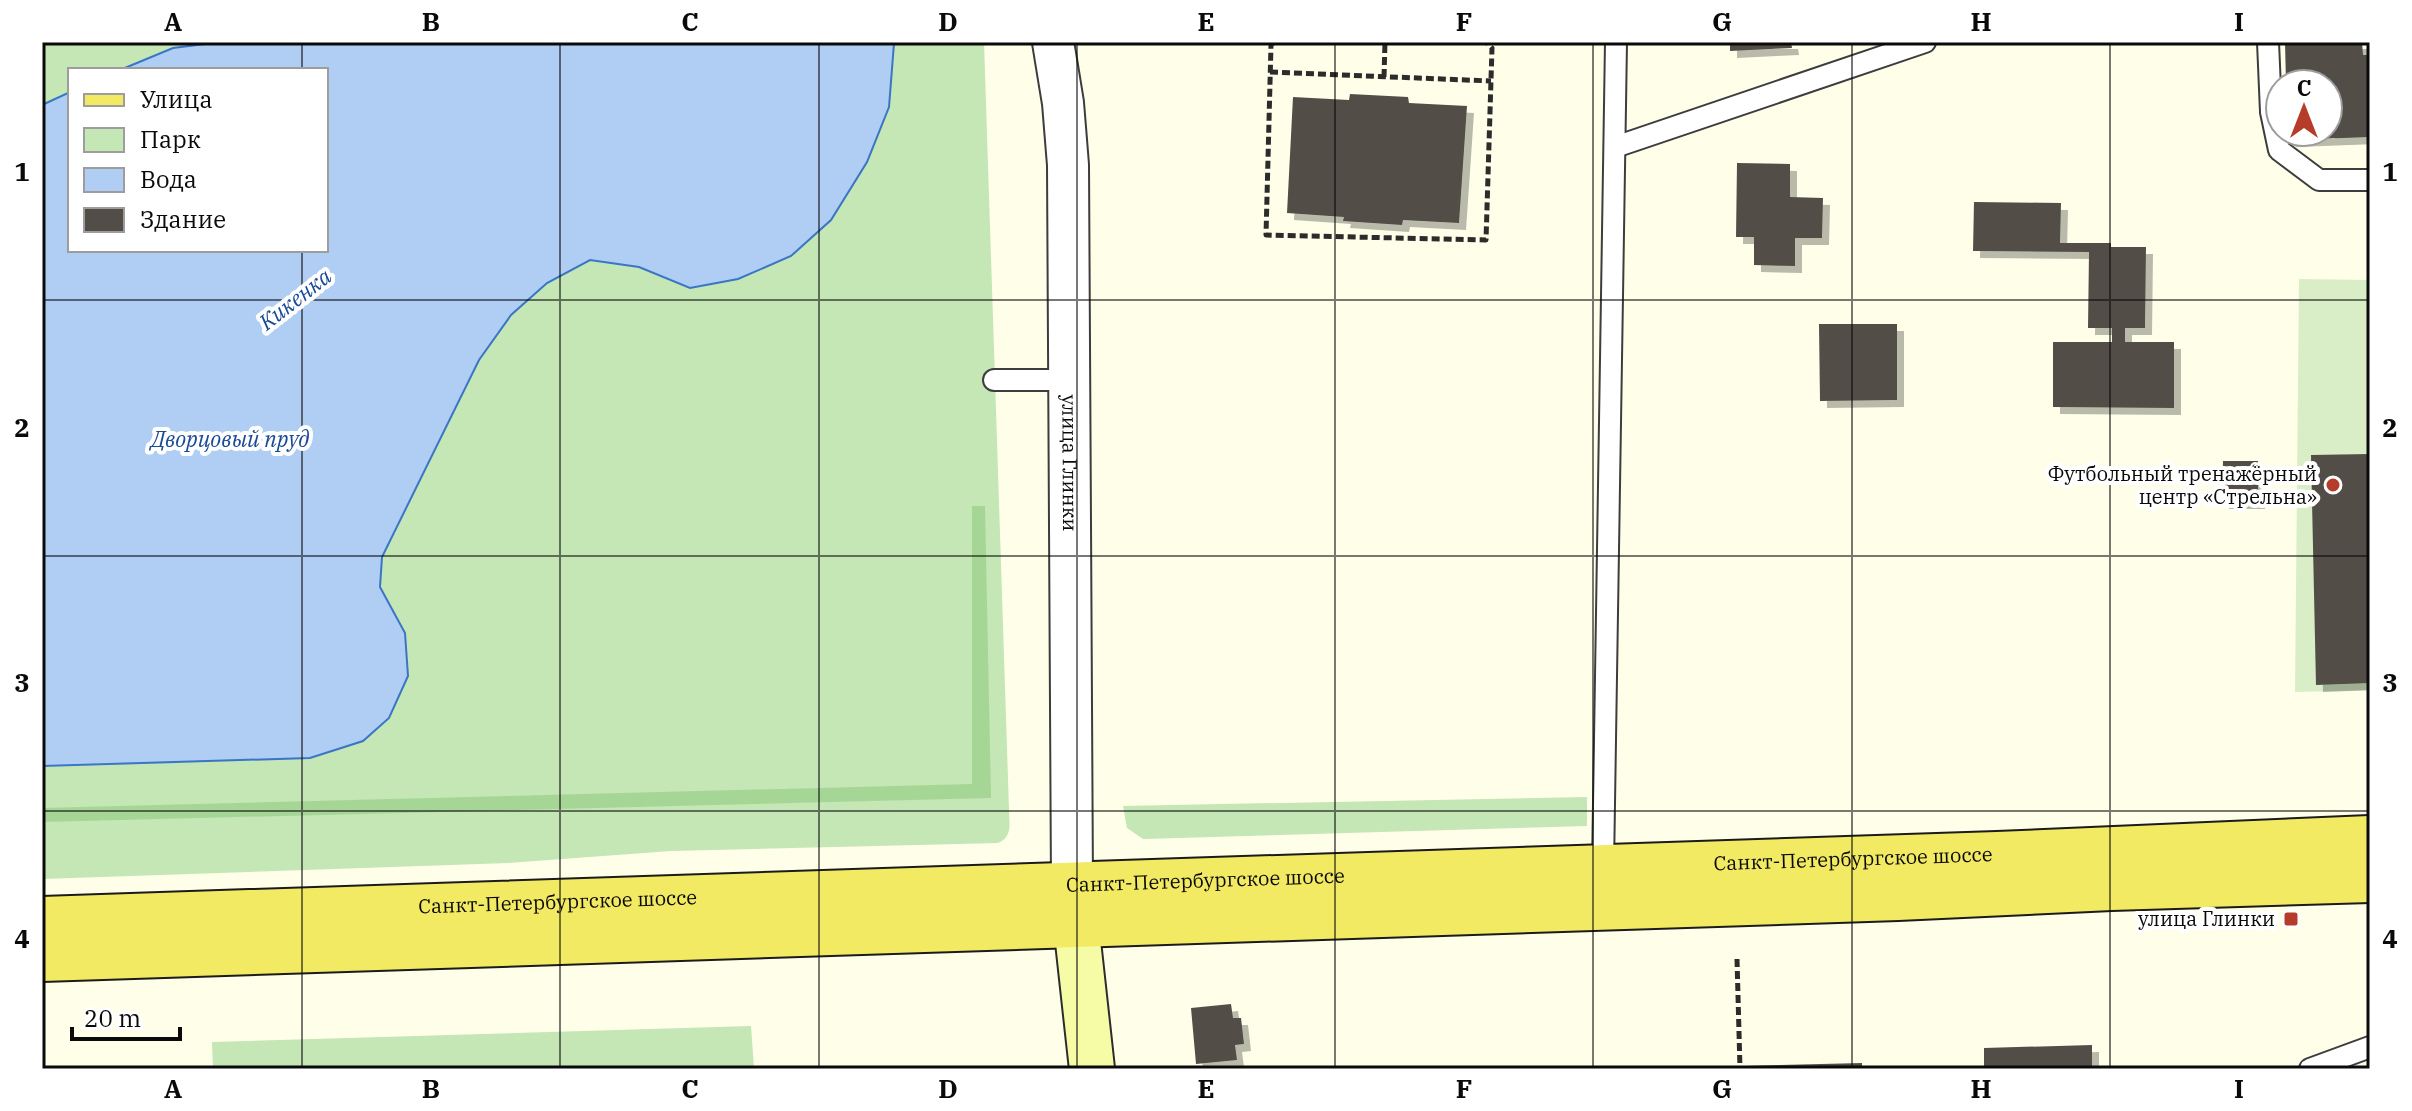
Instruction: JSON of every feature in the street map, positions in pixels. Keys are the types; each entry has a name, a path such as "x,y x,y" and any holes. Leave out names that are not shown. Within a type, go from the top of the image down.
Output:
{"main road":[{"name":"Санкт-Петербургское шоссе","path":"1074,905 1603,867 2370,838"},
{"name":"Санкт-Петербургское шоссе","path":"42,919 190,934 1074,905 2370,880"},
{"path":"1074,905 1092,1069"},
{"name":"Санкт-Петербургское шоссе","path":"42,959 190,934"}],"street":[{"name":"улица Глинки","path":"1053,42 1063,103 1068,165 1074,905"}],"lane":[{"path":"1603,867 1616,42"},
{"path":"1615,147 1925,42"},
{"path":"2268,42 2271,112 2279,150 2319,180 2370,180"},
{"path":"994,380 1071,380"},
{"path":"2310,1069 2370,1047"}],"path":[{"path":"1274,42 1271,45 1266,235 1486,240 1492,48 1486,42"},
{"path":"1384,77 1385,42"},
{"path":"1270,72 1491,81"},
{"path":"1737,959 1740,1069"}],"green space":[{"path":"42,42 221,42 173,48 125,68 68,68 68,93 42,105"},
{"path":"893,42 984,42 1009,820 1008,833 1003,840 998,843 671,851 508,863 42,879 42,766 310,758 405,633 380,587 382,557 479,360 511,315 547,283 590,260 639,267 690,288 889,107"},
{"name":"Футбольный тренажёрный центр «Стрельна»","path":"2299,279 2370,280 2370,690 2295,692"},
{"path":"972,506 985,506 991,798 42,822 42,808 972,784"},
{"path":"1587,797 1587,826 1143,839 1127,828 1123,806"},
{"path":"751,1026 754,1069 213,1069 212,1042"}],"water":[{"name":"Дворцовый пруд","path":"221,42 894,43 889,107 867,162 831,220 791,256 738,279 690,288 639,267 590,260 547,283 511,315 479,360 382,557 380,587 405,633 408,676 389,718 363,741 310,758 42,766 42,105 68,93 68,252 328,252 328,68 125,68 173,48"}],"building":[{"path":"1730,42 1791,42 1792,48 1730,51"},
{"path":"2285,42 2362,42 2363,55 2370,55 2370,137 2344,138 2344,68 2286,68"},
{"path":"1350,94 1408,97 1409,103 1467,106 1459,223 1403,220 1402,225 1287,213 1293,97 1349,100"},
{"path":"1737,163 1790,164 1790,197 1823,198 1822,238 1795,238 1795,266 1754,265 1754,237 1736,237"},
{"path":"1974,202 2061,203 2060,243 2146,247 2145,328 2125,328 2125,342 2174,342 2174,408 2053,407 2053,342 2112,342 2112,328 2088,328 2089,252 1973,251"},
{"path":"1819,324 1897,324 1897,400 1820,401"},
{"path":"2370,454 2370,683 2316,685 2311,455"},
{"path":"2223,461 2258,461 2258,502 2222,502"},
{"path":"1231,1004 1233,1018 1241,1018 1244,1044 1235,1045 1237,1060 1196,1064 1191,1008"},
{"path":"2092,1045 2092,1069 1984,1069 1984,1048"},
{"path":"1862,1063 1862,1069 1744,1069 1744,1066"}],"place":[{"name":"Футбольный тренажёрный центр «Стрельна»","path":"2333,485"},
{"name":"улица Глинки","path":"2291,919"}],"water label":[{"name":"Кикенка","path":"295,299"}]}
